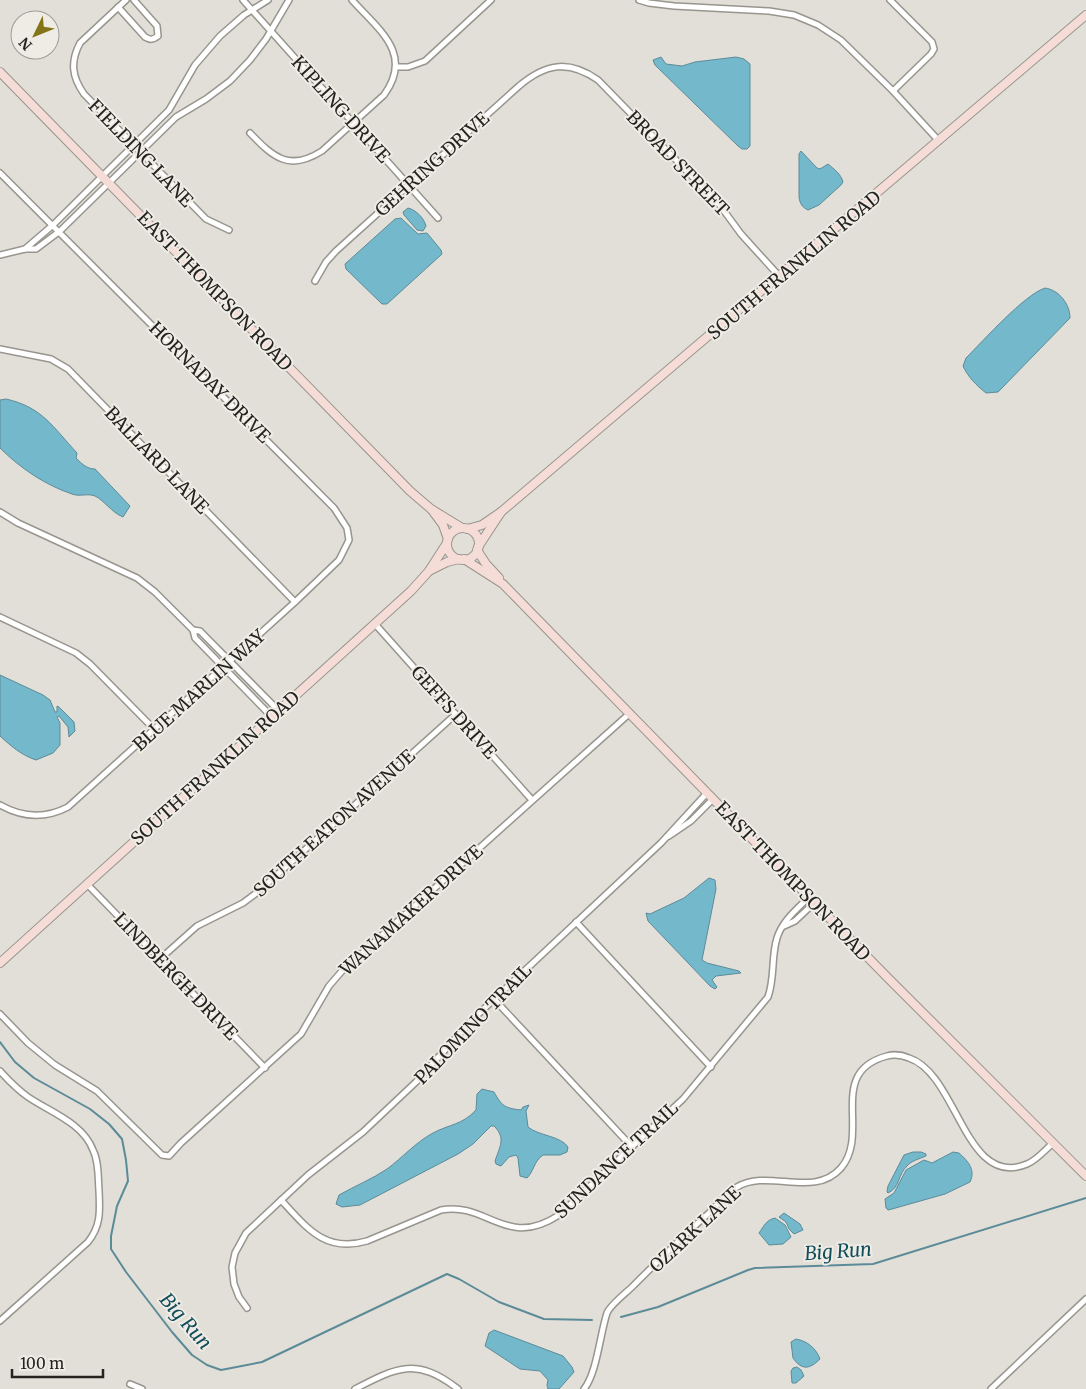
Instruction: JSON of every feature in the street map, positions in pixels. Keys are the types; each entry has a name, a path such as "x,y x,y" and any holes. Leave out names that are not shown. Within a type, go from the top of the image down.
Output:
{"main road":[{"name":"SOUTH FRANKLIN ROAD","path":"465,528 482,525 501,512 780,277 1086,15"},
{"name":"EAST THOMPSON ROAD","path":"0,72 410,490 431,509 443,525 447,541"},
{"name":"EAST THOMPSON ROAD","path":"431,509 465,528"},
{"name":"SOUTH FRANKLIN ROAD","path":"478,549 501,512"},
{"path":"465,528 476,536 478,549 471,557 462,559 450,552 447,541 453,531 465,528"},
{"name":"SOUTH FRANKLIN ROAD","path":"0,962 411,591 429,571 447,541"},
{"name":"EAST THOMPSON ROAD","path":"478,549 486,564 503,584 629,714 1086,1176"},
{"name":"SOUTH FRANKLIN ROAD","path":"429,571 446,562 462,559"},
{"name":"EAST THOMPSON ROAD","path":"462,559 503,584"}],"street":[{"path":"126,0 118,7 145,37 150,40 154,39 158,36 157,26 134,0"},
{"name":"KIPLING DRIVE","path":"243,0 438,218"},
{"path":"25,249 53,225 169,110 187,76 203,54 228,28 268,0"},
{"path":"0,255 36,248 60,231 176,117 206,99 230,80 250,60 271,31 289,0"},
{"path":"250,133 274,156 292,162 301,161 311,158 322,151 384,96 391,86 397,66 393,48 387,38 352,0"},
{"path":"397,66 408,67 424,61 491,0"},
{"path":"639,0 649,3 683,3 769,10 794,15 818,25 841,40 893,91 939,141"},
{"path":"890,0 932,42 934,49 893,91"},
{"name":"FIELDING LANE","path":"118,7 80,43 75,52 73,62 77,84 84,94 206,219 229,230"},
{"name":"GEHRING DRIVE","path":"315,280 326,262 336,251 529,77 544,70 563,66"},
{"name":"BROAD STREET","path":"563,66 580,70 598,80 719,204 741,234 780,277"},
{"name":"HORNADAY DRIVE","path":"0,173 60,231 334,508 348,528 349,540"},
{"name":"BALLARD LANE","path":"0,349 51,359 68,369 295,602"},
{"path":"0,512 18,523 137,578 155,592 193,630 200,632 278,710"},
{"name":"BLUE MARLIN WAY","path":"0,805 20,814 33,816 52,814 68,807 295,602 339,560 349,540"},
{"path":"0,616 76,652 155,730"},
{"name":"GEFFS DRIVE","path":"375,624 532,800"},
{"path":"193,630 195,638 271,716"},
{"name":"SOUTH EATON AVENUE","path":"160,959 196,926 243,903 259,891 456,714"},
{"name":"WANAMAKER DRIVE","path":"0,1014 28,1043 55,1065 97,1091 162,1155 169,1156 301,1034 329,986 342,971 629,714"},
{"name":"PALOMINO TRAIL","path":"247,1308 239,1297 234,1284 232,1267 235,1253 246,1234 308,1175 363,1132 409,1089 462,1029 661,843 707,793"},
{"name":"PALOMINO TRAIL","path":"661,843 690,821 713,799"},
{"name":"LINDBERGH DRIVE","path":"88,884 264,1068"},
{"name":"SUNDANCE TRAIL","path":"281,1200 316,1235 339,1244 367,1242 441,1210 450,1209 461,1210 512,1227 534,1227 547,1223 559,1215 683,1099 711,1067 768,997 772,985 777,938 784,926 795,921 811,900"},
{"path":"576,922 711,1067"},
{"path":"494,999 632,1147"},
{"name":"OZARK LANE","path":"584,1389 596,1357 608,1311 689,1231 735,1189 746,1183 756,1181 813,1183 833,1176 842,1168 852,1146 852,1086 866,1066 877,1059 889,1055 902,1056 914,1059 923,1066 946,1093 977,1150 988,1162 1000,1167 1014,1168 1028,1164 1053,1143"},
{"path":"0,1072 28,1097 76,1127 84,1135 94,1152 100,1213 99,1224 88,1242 0,1321"},
{"path":"991,1389 1086,1299"},
{"path":"355,1389 393,1370 412,1368 443,1378 458,1389"},
{"path":"130,1384 142,1389"}],"water":[{"path":"661,57 666,64 682,66 695,62 736,57 744,59 750,64 750,146 747,149 742,149 738,146 655,65 653,60"},
{"path":"801,151 817,168 820,169 828,164 839,174 843,182 819,205 808,210 804,208 799,197 799,154"},
{"path":"408,208 417,212 422,217 426,226 423,231 417,230 404,215 403,212"},
{"path":"401,218 418,234 427,233 441,250 442,254 387,304 382,304 346,269 345,264 395,219"},
{"path":"1045,288 1050,289 1063,298 1070,313 1070,318 998,392 986,393 973,381 965,370 963,366 966,358 1026,299"},
{"path":"6,399 29,407 46,419 77,453 76,458 87,467 95,469 130,506 123,517 95,496 72,494 43,481 24,469 0,448 0,400"},
{"path":"0,675 43,695 50,700 55,712 57,712 57,706 74,722 75,731 69,737 68,727 59,716 57,717 60,723 60,745 53,753 36,760 12,747 0,736"},
{"path":"709,878 715,880 716,889 702,960 741,973 716,976 712,980 717,987 715,989 648,921 646,913 650,914 684,898"},
{"path":"482,1089 494,1092 507,1107 521,1110 529,1105 526,1111 528,1127 565,1143 568,1147 567,1152 560,1155 543,1155 527,1178 520,1176 516,1155 509,1157 501,1166 496,1164 495,1161 501,1138 498,1130 491,1126 473,1144 458,1154 360,1205 342,1207 336,1204 339,1195 387,1169 427,1137 471,1115 476,1110 477,1094"},
{"path":"921,1152 926,1154 926,1156 909,1164 904,1169 895,1188 888,1193 888,1186 904,1155"},
{"path":"953,1152 959,1153 970,1166 972,1178 970,1182 945,1194 888,1210 886,1208 885,1199 894,1193 906,1170 924,1160 932,1163"},
{"path":"784,1213 800,1224 803,1230 794,1234 786,1222 779,1217"},
{"path":"775,1218 785,1225 791,1237 783,1244 769,1245 759,1233 767,1222"},
{"path":"494,1330 563,1356 574,1372 559,1389 548,1389 548,1380 540,1371 520,1369 485,1346 489,1333"},
{"path":"796,1339 804,1341 811,1346 820,1359 809,1367 803,1367 796,1362 793,1358 791,1342"},
{"path":"797,1367 804,1376 796,1383 792,1383 791,1371"}],"waterway":[{"name":"Big Run","path":"0,1042 15,1062 34,1078 90,1109 109,1124 122,1139 128,1181 117,1206 111,1236 111,1249 126,1272 172,1332 192,1355 207,1365 221,1370 262,1362 447,1274 499,1302 544,1319 592,1320"},
{"name":"Big Run","path":"621,1317 658,1307 755,1268 873,1264 1086,1198"}]}
